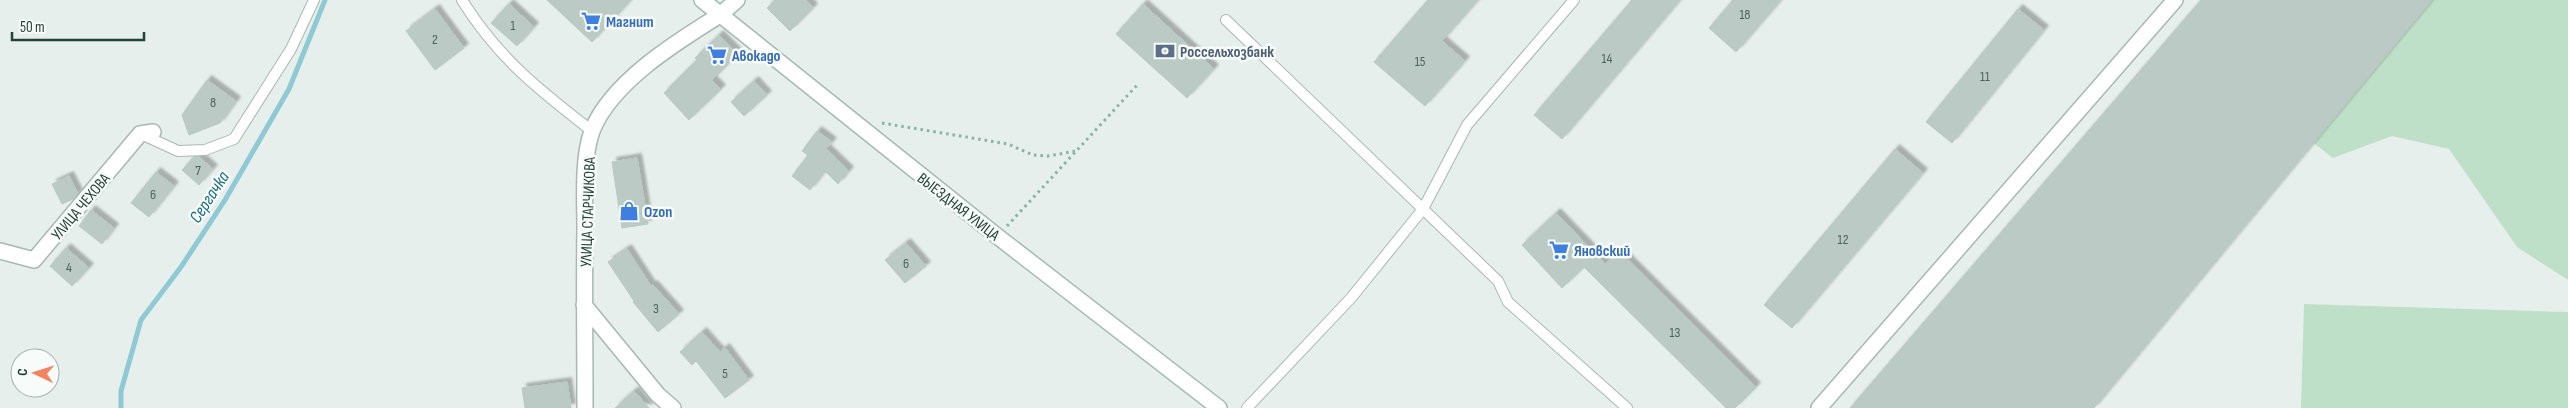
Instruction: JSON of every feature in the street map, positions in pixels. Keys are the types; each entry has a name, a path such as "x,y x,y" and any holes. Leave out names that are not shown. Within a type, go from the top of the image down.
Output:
{"street":[{"name":"ВЫЕЗДНАЯ УЛИЦА","path":"702,0 997,236 1219,408"},
{"name":"УЛИЦА СТАРЧИКОВА","path":"585,408 585,174 592,131 606,106 633,78 673,44 720,15 737,0"},
{"path":"1819,408 2175,0"},
{"name":"УЛИЦА ЧЕХОВА","path":"0,251 34,260 146,133"},
{"path":"584,305 658,394 673,408"}],"lane":[{"path":"146,133 178,151 205,150 234,139 291,49 314,0"},
{"path":"462,0 480,30 528,81 592,131"},
{"path":"1247,408 1351,298 1424,209 1467,125 1574,0"},
{"path":"1226,20 1498,281 1508,302 1627,408"}],"path":[{"path":"997,236 1138,83"},
{"path":"854,123 901,124 1008,144 1033,155 1048,156 1076,151"}],"green space":[{"path":"2423,0 2568,0 2568,280 2517,247 2449,149 2392,136 2333,158 2311,141"},
{"path":"2304,304 2568,312 2568,408 2301,408"}],"building":[{"name":"Магнит","path":"547,0 631,0 592,42"},
{"path":"775,0 806,0 813,8 790,31 767,8"},
{"path":"1428,0 1478,0 1442,41 1465,61 1425,106 1374,62"},
{"path":"1632,0 1680,0 1562,139 1534,115"},
{"path":"1733,0 1781,0 1736,52 1709,28"},
{"path":"2201,0 2432,0 2094,408 1850,408"},
{"path":"509,4 534,27 517,46 491,23"},
{"name":"Россельхозбанк","path":"1143,4 1214,69 1187,98 1116,34"},
{"path":"435,9 464,48 435,70 406,31"},
{"path":"2018,9 2044,30 1952,143 1926,122"},
{"path":"719,35 738,54 712,80 721,89 689,120 664,93 697,60 695,58"},
{"path":"207,80 236,101 220,123 189,135 182,115"},
{"path":"754,81 767,95 744,116 731,102"},
{"path":"817,131 832,142 826,149 849,171 838,184 825,171 810,190 792,176 808,155 802,151"},
{"path":"1895,149 1923,173 1792,328 1764,305"},
{"path":"194,157 199,157 213,169 199,185 182,170"},
{"path":"637,158 648,224 622,228 612,162"},
{"path":"156,172 174,186 149,217 131,203"},
{"path":"69,176 78,194 73,199 62,204 52,184"},
{"path":"91,210 114,228 102,244 79,226"},
{"path":"1556,213 1605,264 1619,251 1756,387 1735,408 1726,408 1584,267 1562,288 1522,245"},
{"path":"906,243 926,266 905,283 885,260"},
{"path":"66,248 89,268 72,286 50,266"},
{"path":"627,249 651,286 653,285 679,314 658,332 633,302 608,262"},
{"path":"702,332 720,352 725,348 749,380 725,398 696,361 692,365 680,352"},
{"path":"567,382 571,408 525,408 522,388"},
{"path":"634,391 649,408 615,408"}],"waterway":[{"name":"Сергачка","path":"121,408 121,391 141,320 181,267 225,200 289,89 325,0"}],"place":[{"name":"Магнит","path":"591,21"},
{"name":"Россельхозбанк","path":"1165,51"},
{"name":"Авокадо","path":"717,55"},
{"name":"Ozon","path":"629,211"},
{"name":"Яновский","path":"1559,250"}]}
